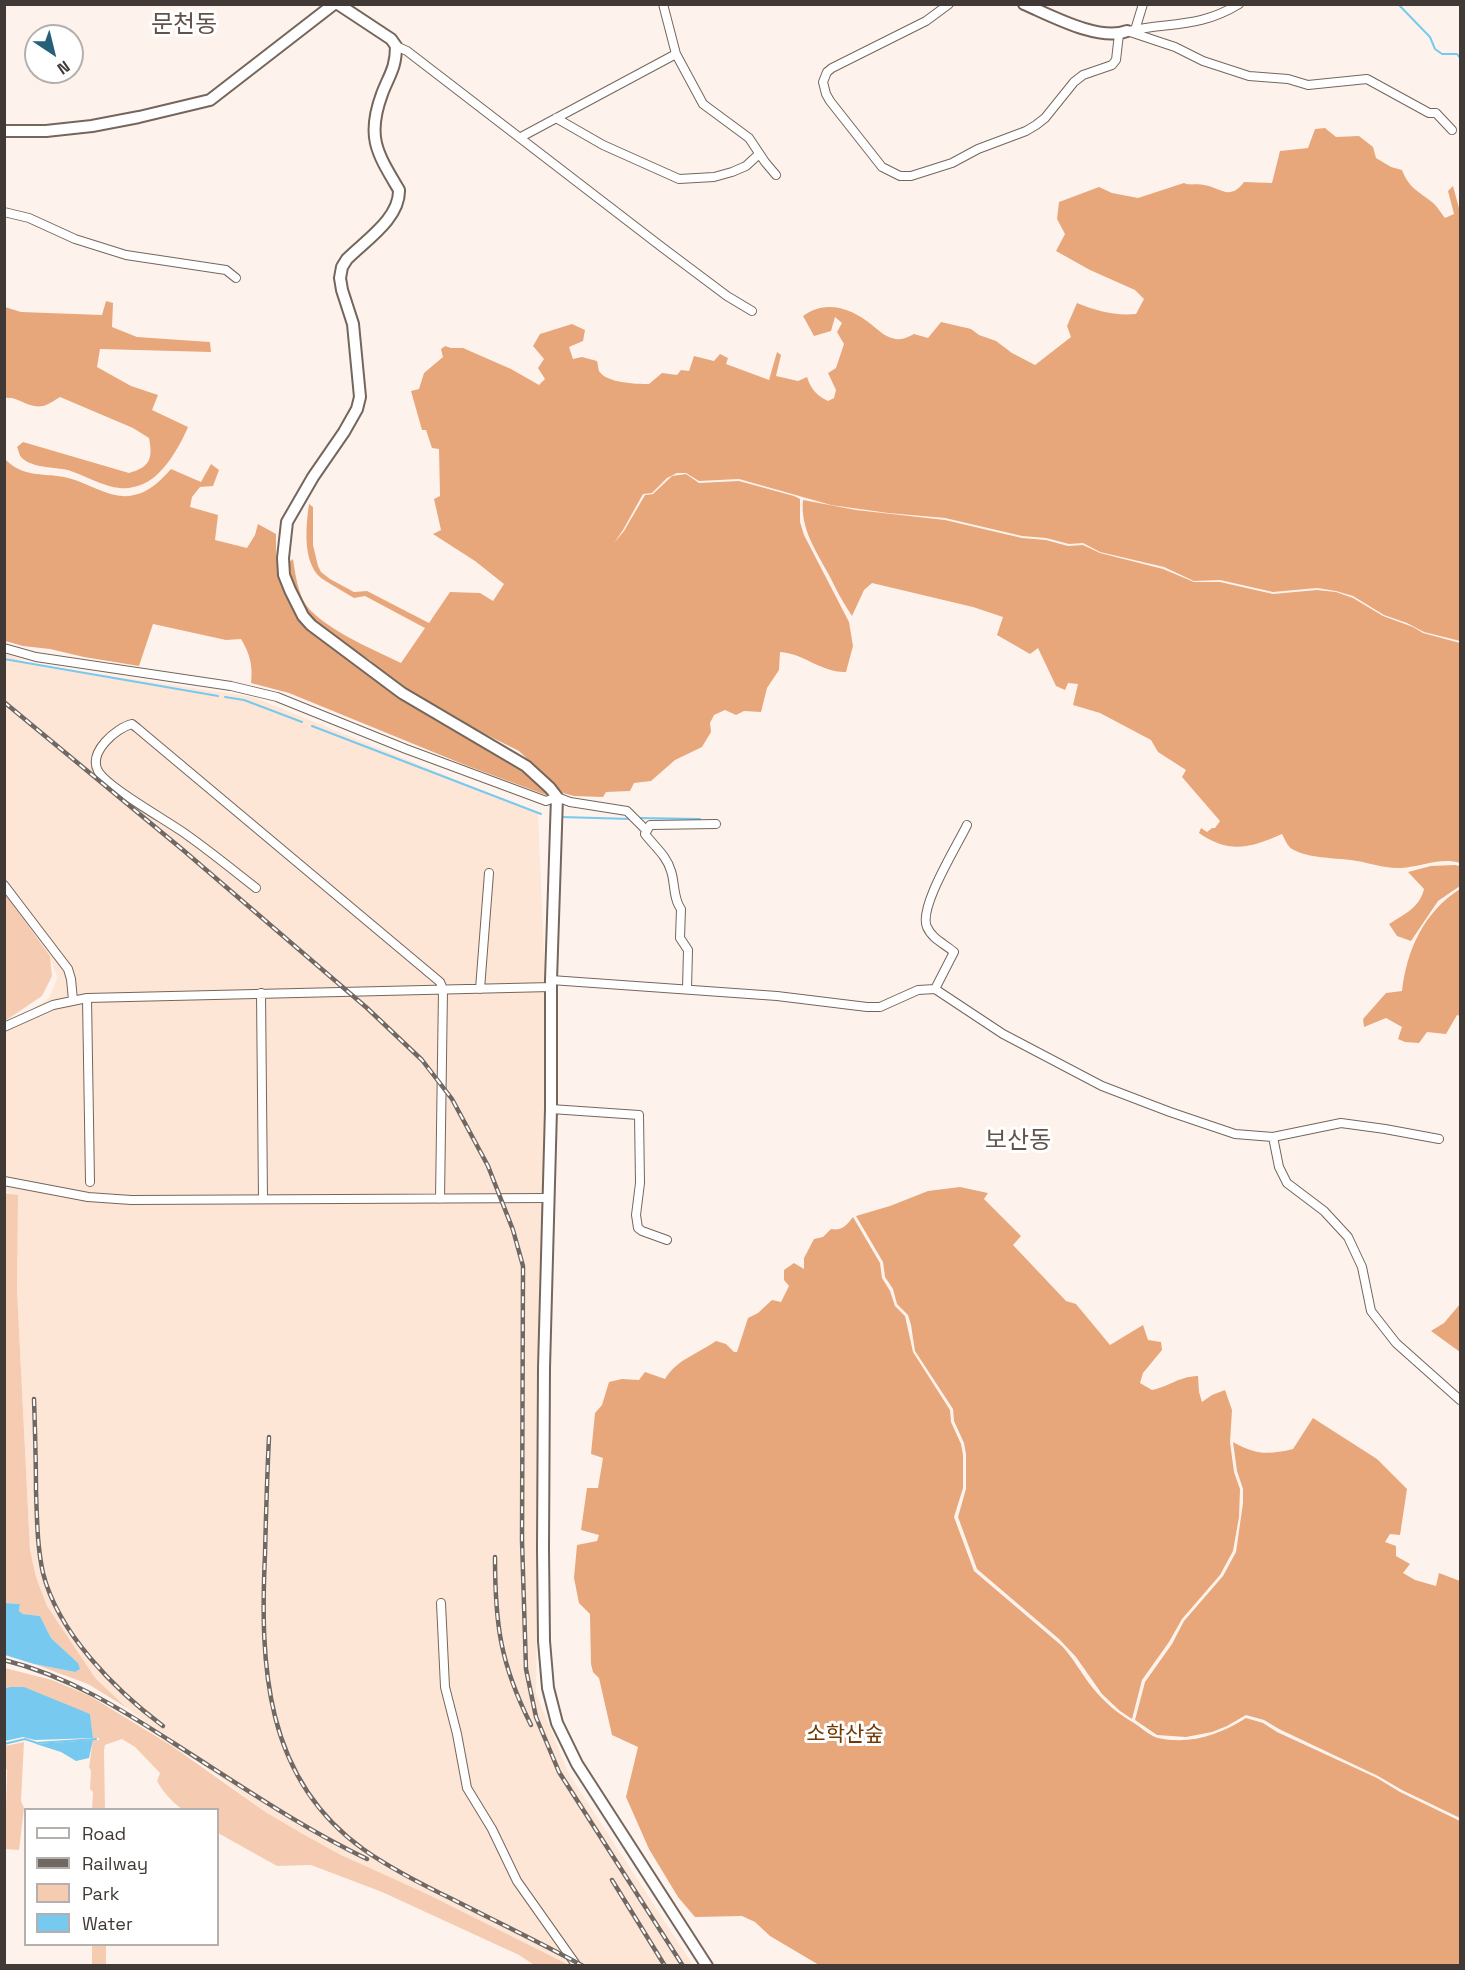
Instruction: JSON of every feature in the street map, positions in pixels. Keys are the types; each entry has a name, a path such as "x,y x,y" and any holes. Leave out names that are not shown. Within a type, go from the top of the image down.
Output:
{"street":[{"path":"663,4 676,54 703,104 749,138 776,175"},
{"path":"949,4 926,21 832,68 824,76 826,94 838,112 882,167 900,176 911,176 952,163 996,141 1026,131 1045,118 1074,82 1083,75 1112,65 1143,4"},
{"path":"1024,4 1088,29 1127,32 1200,22 1239,4"},
{"path":"4,131 46,131 92,126 210,100 341,6 391,39 396,46 407,51 672,255 727,296 752,311"},
{"path":"1127,32 1249,76 1288,79 1308,85 1367,79 1429,113 1436,113 1452,130"},
{"path":"396,46 393,73 382,92 373,131 375,142 399,190 399,196 392,215 347,259 342,267 340,278 355,339 360,397 357,409 344,432 313,477 287,522 283,558 284,574 296,605 311,625 402,693 526,766 550,788 556,797 543,1548 545,1667 549,1696 557,1723 577,1764 707,1965"},
{"path":"520,137 676,54"},
{"path":"556,118 603,145 679,178 714,177 732,172 746,166 759,154"},
{"path":"4,212 29,218 75,239 126,255 226,270 236,278"},
{"path":"4,648 36,657 254,691 299,705 406,749 546,801 556,797 570,802 627,811 646,830"},
{"path":"256,888 187,835 120,790 99,773 97,760 99,752 114,733 132,724 440,982 443,989 440,1199"},
{"path":"687,989 688,950 680,938 681,909 678,905 674,881 663,855 645,834 650,825 716,824"},
{"path":"934,989 954,952 931,935 925,921 925,912 967,825"},
{"path":"480,988 489,873"},
{"path":"4,885 68,969 73,1000"},
{"path":"4,1027 35,1012 87,998 480,988 551,984 687,989 880,1007 918,990 934,989 1011,1039 1102,1086 1235,1134 1273,1137 1341,1123 1439,1139"},
{"path":"261,993 263,1200"},
{"path":"87,998 90,1182"},
{"path":"551,1109 639,1115 640,1183 636,1203 638,1228 667,1240"},
{"path":"1273,1137 1279,1167 1287,1183 1324,1211 1348,1237 1362,1267 1371,1311 1396,1343 1461,1400"},
{"path":"4,1181 53,1192 99,1198 146,1200 549,1198"},
{"path":"441,1604 445,1687 467,1788 492,1829 518,1881 577,1965"}],"shaded area":[{"path":"5,653 30,664 253,697 538,813 546,1000 536,1693 569,1774 693,1965 569,1965 341,1855 303,1834 267,1813 127,1708 96,1679 47,1606 36,1577 30,1550 17,1290 18,1196 5,1191 4,1027 49,998 57,978 50,956 5,893"}],"green space":[{"path":"1325,128 1336,137 1359,136 1373,147 1376,158 1391,167 1402,170 1411,185 1434,204 1445,218 1454,214 1448,191 1453,186 1460,212 1460,641 1424,632 1384,615 1353,596 1336,591 1317,588 1273,592 1220,580 1194,581 1164,567 1100,552 1083,543 1069,544 1046,538 1022,536 945,518 831,505 739,479 699,481 686,473 677,473 667,478 652,493 643,494 614,543 624,531 645,495 653,494 672,476 686,474 699,483 739,481 794,496 800,499 800,522 804,535 849,622 853,646 846,672 829,669 780,652 779,670 767,688 761,712 744,711 736,715 725,710 714,715 710,723 711,732 702,747 675,760 651,781 634,783 630,791 606,792 603,797 574,796 563,793 519,751 414,695 382,672 370,660 310,618 302,608 292,581 289,562 293,559 299,590 310,609 333,628 362,644 401,663 425,628 365,596 354,598 321,578 315,571 308,553 306,533 309,504 313,507 313,545 321,572 354,592 367,591 429,623 450,592 480,593 493,601 504,584 475,561 433,534 441,530 434,499 440,496 439,449 432,448 426,430 422,430 411,391 419,389 424,373 443,357 441,349 445,346 463,348 511,369 539,385 545,379 538,368 544,359 533,346 540,334 572,324 585,330 583,341 569,347 573,359 582,357 597,361 599,371 603,375 629,383 649,384 662,373 677,375 681,370 689,371 694,356 714,361 720,354 728,358 726,364 769,380 777,352 781,355 776,376 798,381 807,377 814,391 828,401 834,398 836,390 828,373 836,368 844,344 837,332 842,323 835,317 831,331 814,336 803,316 811,311 829,307 856,314 883,334 896,339 903,339 914,334 928,338 941,322 971,329 1035,365 1071,337 1067,326 1077,303 1106,312 1136,314 1144,299 1135,290 1090,270 1056,251 1065,234 1057,219 1059,202 1099,187 1112,193 1138,198 1184,183 1201,184 1230,192 1239,188 1244,182 1272,183 1280,151 1308,148 1315,129"},
{"path":"106,301 113,303 112,327 137,337 210,342 211,352 100,349 97,367 131,386 158,395 152,410 188,427 176,451 164,467 150,480 129,488 107,485 68,470 33,464 22,458 17,447 23,442 129,473 146,465 151,451 149,438 133,428 60,397 43,406 5,398 5,307 21,312 102,315"},
{"path":"4,458 23,471 76,480 118,496 140,493 150,488 171,469 201,482 211,464 219,470 213,486 200,487 192,497 190,507 218,515 215,540 247,548 255,535 258,524 276,534 277,562 282,587 293,609 310,631 403,700 528,775 547,792 546,795 465,765 289,693 251,683 250,660 241,639 226,640 153,624 139,666 5,641"},
{"path":"803,500 856,510 945,520 1068,546 1083,545 1100,553 1163,569 1194,582 1220,582 1273,594 1317,590 1336,592 1353,598 1383,616 1423,633 1460,643 1460,863 1445,861 1395,868 1313,856 1292,849 1282,834 1260,843 1240,847 1210,840 1199,833 1201,828 1207,832 1215,828 1220,821 1182,777 1186,770 1158,752 1151,740 1100,713 1073,705 1078,684 1068,683 1065,690 1056,686 1038,648 1030,654 997,635 1003,617 973,607 872,583 864,590 852,616 806,530"},
{"path":"1431,866 1460,866 1460,886 1438,901 1411,941 1397,936 1389,924 1419,901 1424,889 1408,872"},
{"path":"1460,889 1460,1016 1457,1015 1446,1034 1427,1032 1419,1043 1398,1039 1402,1027 1386,1018 1364,1027 1363,1019 1386,993 1402,991 1408,961 1419,933 1436,909"},
{"path":"5,893 50,956 52,976 42,996 5,1021"},
{"path":"960,1187 988,1193 984,1199 1021,1236 1013,1245 1066,1301 1076,1304 1110,1345 1143,1325 1148,1340 1161,1342 1162,1350 1143,1373 1140,1383 1152,1390 1185,1378 1198,1376 1202,1402 1225,1390 1232,1410 1230,1442 1234,1472 1240,1489 1239,1517 1233,1551 1220,1575 1182,1619 1142,1680 1132,1719 1102,1694 1076,1657 1059,1639 977,1569 958,1517 966,1489 966,1454 964,1443 954,1421 953,1409 915,1351 908,1315 897,1304 893,1289 885,1277 883,1262 856,1216 928,1191"},
{"path":"4,1193 18,1195 17,1290 30,1550 36,1577 47,1606 96,1679 127,1708 88,1684 34,1664 75,1672 79,1669 78,1663 51,1638 40,1616 23,1614 19,1611 20,1604 5,1603"},
{"name":"소학산숲","path":"853,1217 880,1263 882,1278 895,1306 905,1316 913,1352 950,1410 951,1422 961,1444 963,1455 963,1488 954,1517 974,1571 1062,1646 1106,1702 1152,1736 1170,1740 1204,1737 1215,1734 1246,1718 1263,1723 1277,1732 1377,1778 1400,1792 1460,1821 1460,1965 819,1965 770,1936 755,1922 742,1916 695,1917 678,1897 649,1849 626,1797 638,1747 612,1735 599,1678 593,1672 591,1664 590,1614 579,1603 574,1578 577,1545 597,1541 599,1535 581,1530 587,1488 598,1488 603,1458 591,1454 595,1413 602,1405 609,1382 622,1379 639,1380 645,1372 665,1379 676,1366 716,1341 726,1344 737,1352 748,1318 758,1313 772,1300 781,1302 789,1286 784,1280 784,1270 794,1263 804,1269 804,1258 814,1239 823,1237 831,1229 844,1227"},
{"path":"1460,1304 1460,1352 1431,1331 1444,1323"},
{"path":"1313,1418 1377,1459 1407,1489 1400,1535 1390,1534 1385,1542 1396,1546 1396,1556 1410,1564 1403,1573 1415,1580 1436,1586 1439,1573 1460,1581 1460,1818 1264,1720 1246,1715 1212,1732 1186,1737 1157,1735 1135,1720 1145,1682 1172,1644 1184,1621 1223,1576 1236,1552 1243,1489 1237,1471 1233,1442 1262,1453 1293,1449"},
{"path":"5,1668 52,1680 90,1696 172,1746 267,1813 303,1834 341,1855 427,1894 569,1965 534,1965 519,1955 382,1892 311,1865 277,1866 219,1834 219,1808 181,1808 178,1806 157,1781 160,1773 135,1747 122,1739 105,1745 105,1808 92,1808 93,1792 90,1789 91,1771 89,1767 93,1740 99,1740 99,1738 93,1738 90,1714 10,1687 5,1688"},
{"path":"24,1742 21,1801 24,1808 19,1850 5,1849 7,1770 5,1768 5,1746"},
{"path":"92,1946 106,1946 106,1965 92,1965"}],"water":[{"path":"5,1603 20,1604 19,1611 23,1614 40,1616 51,1638 78,1663 80,1669 75,1672 34,1664 5,1655"},
{"path":"24,1687 90,1714 93,1738 35,1740 23,1737 5,1741 5,1688"},
{"path":"93,1740 89,1758 76,1761 61,1752 36,1744"}],"waterway":[{"path":"1398,4 1430,37 1435,49 1442,54 1457,54 1460,58"},
{"path":"4,659 218,696"},
{"path":"225,697 244,700 302,722"},
{"path":"312,726 541,814"},
{"path":"561,817 631,819"},
{"path":"637,818 700,819"},
{"path":"4,1744 25,1739 37,1743 96,1739"}],"railway":[{"path":"4,702 183,850 367,1008 422,1060 452,1099 488,1166 513,1230 523,1266 522,1540 526,1669 536,1717 559,1772 683,1966"},
{"path":"34,1399 38,1542 43,1573 50,1595 75,1638 108,1678 163,1726"},
{"path":"269,1437 264,1596 264,1637 268,1677 275,1716 287,1754 305,1789 330,1820 363,1849 419,1883 583,1966"},
{"path":"495,1557 496,1603 501,1643 512,1682 531,1725"},
{"path":"4,1660 72,1684 114,1706 293,1819 367,1859"},
{"path":"612,1880 665,1966"}],"district":[{"name":"문천동","path":"184,25"},
{"name":"보산동","path":"1018,1141"}]}
